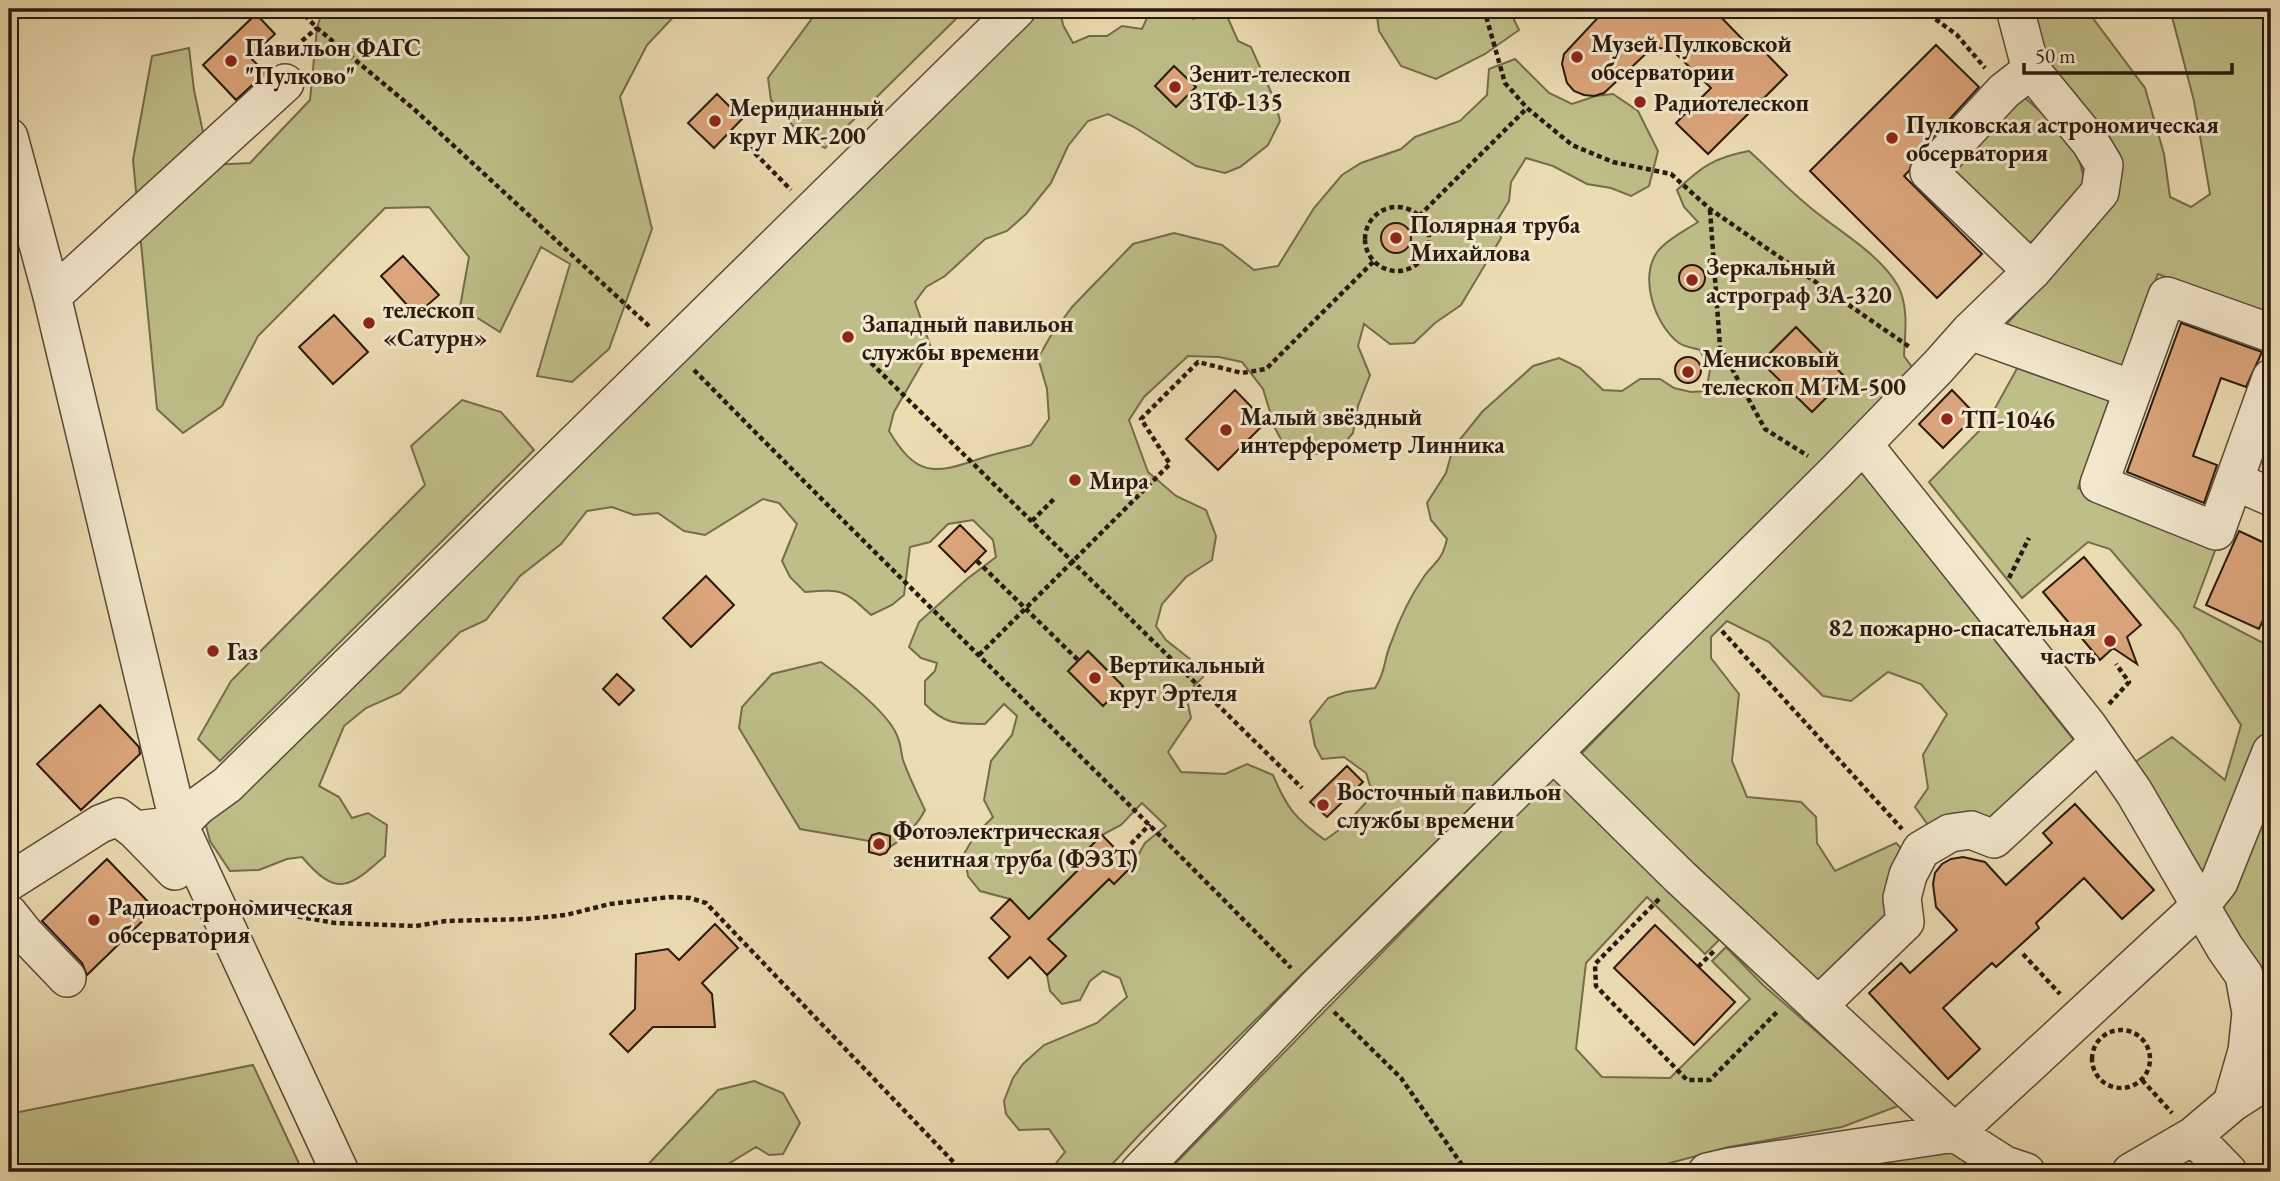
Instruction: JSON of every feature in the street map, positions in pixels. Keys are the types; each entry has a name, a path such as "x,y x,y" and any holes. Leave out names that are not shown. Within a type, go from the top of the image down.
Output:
{"lane":[{"path":"135,830 179,825 198,806 227,785 1017,9"},
{"path":"2015,9 2017,80 1929,172 2032,271"},
{"path":"52,296 283,71"},
{"path":"1139,1172 1313,991 1835,473 1970,331 2032,271 2100,192 2104,165 2090,142 2017,80"},
{"path":"9,137 52,296 179,825 340,1172"},
{"path":"2270,386 2216,531 2099,484 2167,296 2271,333"},
{"path":"1970,331 2132,389"},
{"path":"1863,444 2093,734 2134,792 2200,906 2258,983 2251,1013 2247,1051 2232,1103"},
{"path":"2235,481 2271,497"},
{"path":"1808,998 1905,922 1902,898 1908,875 1921,850 1950,833 1971,830 1994,839 2093,734"},
{"path":"1707,1172 1955,1133 2200,906 2219,881 2271,752"},
{"path":"1554,753 1680,877 1955,1133 2005,1165 2026,1172"},
{"path":"9,883 100,824 118,817 135,830 175,871"},
{"path":"9,914 67,978"},
{"path":"2131,1172 2193,1136 2232,1103 2266,1081 2271,1074"},
{"path":"2193,1136 2228,1172"}],"path":[{"path":"299,9 317,28 415,110 673,347 838,516 1150,824 1401,1078 1467,1172"},
{"path":"1484,9 1505,83 1527,108 1572,145 1612,162 1671,174 1710,209 1938,367"},
{"path":"1923,9 2017,80"},
{"path":"283,71 317,28"},
{"path":"1419,216 1527,108"},
{"path":"743,141 812,210"},
{"path":"1396,207 1408,209 1419,216 1427,226 1429,238 1427,251 1420,262 1409,269 1397,271 1384,268 1374,261 1367,251 1365,240 1373,218 1383,210 1396,207"},
{"path":"1710,209 1720,347 1765,429 1835,473"},
{"path":"979,655 1170,464 1141,419 1198,362 1242,373 1266,369 1374,261"},
{"path":"865,357 1303,788"},
{"path":"1032,521 1055,498"},
{"path":"977,561 1079,661"},
{"path":"1700,607 1921,850"},
{"path":"2093,734 2129,682 2116,664"},
{"path":"1131,844 1150,824"},
{"path":"1680,877 1594,964 1596,986 1687,1080 1710,1080 1808,998"},
{"path":"209,891 284,914 335,923 416,926 446,921 566,915 622,902 670,897 690,898 705,903 963,1172"},
{"path":"2121,1030 2142,1038 2151,1059 2142,1080 2121,1089 2110,1087 2101,1080 2094,1071 2092,1059 2094,1048 2100,1039 2110,1032 2121,1030"},
{"path":"2142,1080 2193,1136"}],"green space":[{"path":"323,9 681,9 647,45 620,97 652,229 609,349 572,382 537,376 570,264 541,247 500,332 460,307 469,257 429,207 385,208 258,336 222,406 183,433 157,409 133,160 152,56 189,48 194,90 210,165 250,163 310,100 317,28"},
{"path":"819,9 966,9 825,148 800,134 771,100 768,78"},
{"path":"1007,9 1060,9 1063,25 1073,43 1089,36 1107,36 1122,26 1142,29 1151,9 1175,9 1193,19 1208,14 1227,16 1238,41 1251,47 1275,101 1280,121 1268,145 1240,167 1225,173 1196,166 1108,114 1088,121 1068,146 1051,183 1026,214 1007,231 985,239 945,276 926,287 915,302 931,348 894,412 889,431 908,457 927,468 949,468 1031,445 1049,419 1047,389 1038,358 1072,307 1133,244 1174,233 1222,245 1254,270 1278,266 1314,208 1342,175 1361,163 1401,149 1415,137 1460,121 1487,95 1489,69 1515,59 1549,93 1572,104 1613,94 1638,111 1658,151 1649,186 1631,196 1611,188 1587,184 1553,166 1526,158 1511,182 1509,201 1498,219 1501,238 1461,305 1435,323 1414,343 1390,344 1364,324 1358,346 1370,375 1358,406 1353,433 1336,453 1287,451 1275,428 1263,389 1242,362 1219,357 1188,356 1144,397 1129,420 1148,472 1176,496 1206,510 1216,536 1212,560 1186,577 1162,604 1156,626 1166,640 1200,667 1203,677 1186,694 1191,718 1168,752 1181,772 1225,774 1247,764 1273,775 1293,812 1325,840 1343,827 1373,795 1366,773 1344,757 1322,759 1315,746 1310,721 1328,698 1346,692 1375,688 1379,681 1406,608 1425,575 1441,556 1447,539 1431,520 1427,503 1446,473 1453,448 1482,412 1533,366 1559,358 1580,368 1603,390 1622,391 1640,379 1660,379 1674,388 1691,392 1706,391 1710,370 1700,350 1681,344 1663,325 1652,300 1649,274 1658,251 1698,222 1684,207 1677,190 1694,175 1727,156 1749,151 1805,203 1880,262 1898,286 1904,303 1904,356 1914,370 1141,1133 1105,1172 1049,1172 1065,1152 1049,1129 1019,1130 1006,1114 1004,1101 1013,1078 1023,1064 1044,1045 1097,1023 1127,997 1120,978 1103,971 1090,981 1080,1000 1062,1004 1050,991 1047,975 1066,956 1048,939 1109,879 1114,883 1132,866 1145,843 1166,826 1142,803 1121,825 1102,835 1084,853 1089,859 1029,919 1010,899 980,891 968,876 964,854 975,835 993,817 984,800 991,761 1012,735 1017,716 1004,704 985,724 959,723 939,716 925,704 925,681 935,671 937,663 921,658 909,647 919,622 996,557 993,540 973,520 948,524 930,542 910,547 904,595 892,605 871,615 855,600 842,593 805,592 790,577 782,561 797,524 779,503 763,499 705,535 684,531 658,513 634,515 612,507 587,511 561,544 520,576 486,620 460,632 400,693 366,708 344,726 319,786 339,797 352,818 368,813 387,825 385,856 373,867 343,884 325,879 302,857 287,859 259,870 230,871 210,841 204,818"},
{"path":"1376,9 1509,9 1519,30 1485,54 1436,79 1401,66 1379,31"},
{"path":"2032,9 2086,9 2145,88 2164,154 2170,197 2191,207 2210,194 2194,101 2170,9 2271,9 2271,317 2158,274 2120,372 2007,324 2074,248 2115,196 2046,61"},
{"path":"2023,96 2056,126 2073,146 2083,172 2085,189 2046,233 2029,243 1945,171"},
{"path":"2020,363 2110,398 2078,488 2216,548 2194,607 2271,647 2271,1040 2257,1060 2265,1029 2135,762 2172,737 2225,780 2241,725 2179,630 2110,549 2088,542 2022,598 1929,482 1987,423"},
{"path":"462,400 501,412 534,450 220,761 198,739 231,681 425,485 411,446"},
{"path":"1860,469 2076,743 1993,826 1931,829 1915,807 1928,788 1923,755 1947,714 1921,684 1888,672 1851,701 1823,696 1769,642 1727,621 1711,637 1711,658 1739,694 1732,761 1747,797 1801,802 1816,817 1817,843 1835,871 1896,843 1908,855 1891,921 1820,991 1581,754"},
{"path":"821,662 865,697 886,718 899,741 905,766 925,810 910,831 890,847 890,840 882,834 874,835 869,841 800,829 739,728 742,707 772,674"},
{"path":"1554,777 1719,940 1705,954 1647,897 1586,963 1576,1049 1602,1077 1670,1078 1750,999 1712,961 1726,947 1763,985 1901,1105 1842,1127 1729,1147 1637,1172 1167,1172"},
{"path":"253,1065 303,1172 9,1172 9,1114"},
{"path":"754,1081 783,1093 800,1123 783,1154 769,1155 756,1147 715,1172 641,1172 718,1090"},
{"path":"1948,1146 1992,1172 1822,1172"}],"building":[{"path":"1606,9 1713,9 1751,48 1756,43 1787,75 1708,154 1676,123 1711,88 1672,50 1653,47 1604,93 1584,95 1574,91 1567,83 1562,64 1564,54"},
{"name":"Павильон ФАГС \"Пулково\"","path":"256,14 275,34 250,57 265,73 236,100 203,65"},
{"path":"1936,45 1979,87 1914,158 1904,176 1982,254 1937,298 1810,171"},
{"name":"Зенит-телескоп ЗТФ-135","path":"1174,66 1196,87 1176,107 1155,86"},
{"name":"Меридианный круг МК-200","path":"717,94 742,119 714,148 688,123"},
{"name":"Полярная труба Михайлова","path":"1396,223 1407,227 1411,238 1407,249 1396,253 1385,249 1381,238 1385,227"},
{"path":"403,256 439,295 416,315 381,276"},
{"name":"Зеркальный астрограф ЗА-320","path":"1692,265 1701,269 1705,278 1701,287 1692,291 1683,287 1679,278 1683,269"},
{"path":"334,315 368,352 333,384 299,347"},
{"path":"2181,323 2262,352 2246,387 2221,378 2193,456 2217,465 2204,503 2127,472"},
{"path":"1796,327 1846,378 1812,412 1761,362"},
{"name":"Менисковый телескоп МТМ-500","path":"1688,357 1697,361 1701,370 1697,379 1688,383 1679,379 1675,370 1679,361"},
{"name":"Малый звёздный интерферометр Линника","path":"1235,390 1266,422 1218,470 1186,439"},
{"name":"ТП-1046","path":"1952,390 1976,415 1943,448 1919,424"},
{"path":"960,525 986,551 965,572 939,546"},
{"path":"2239,531 2271,546 2271,602 2259,629 2206,605"},
{"path":"2084,557 2141,625 2127,637 2137,664 2113,648 2100,660 2043,592"},
{"path":"706,576 734,605 691,647 663,618"},
{"name":"Вертикальный круг Эртеля","path":"1088,651 1123,686 1103,706 1068,671"},
{"path":"617,674 634,690 619,705 603,689"},
{"path":"100,705 139,747 140,754 81,810 37,764"},
{"path":"1347,766 1363,782 1327,817 1310,802"},
{"path":"2075,804 2154,890 2122,919 2084,878 2036,923 2039,928 1996,967 1992,963 1943,1008 1980,1049 1948,1079 1869,993 1901,963 1910,973 1957,930 1936,907 1933,884 1935,873 1942,864 1963,857 1985,862 2006,885 2052,843 2043,833"},
{"name":"Фотоэлектрическая зенитная труба (ФЭЗТ)","path":"879,833 890,836 890,847 886,853 880,855 869,852 872,835"},
{"path":"1102,835 1132,866 1114,884 1109,879 1048,939 1066,956 1047,975 1030,957 1008,978 989,958 1010,937 991,918 1010,899 1029,919 1089,859 1083,854"},
{"name":"Радиоастрономическая обсерватория","path":"107,859 155,909 87,975 82,963 42,921"},
{"path":"715,924 738,948 702,983 712,994 715,1027 653,1027 628,1052 610,1034 635,1009 636,954 668,949 679,960"},
{"path":"1655,925 1735,1002 1694,1045 1614,968"}],"place":[{"name":"Музей Пулковской обсерватории","path":"1577,57"},
{"name":"Павильон ФАГС \"Пулково\"","path":"231,61"},
{"name":"Зенит-телескоп ЗТФ-135","path":"1175,87"},
{"name":"Радиотелескоп","path":"1640,102"},
{"name":"Меридианный круг МК-200","path":"715,121"},
{"name":"Пулковская астрономическая обсерватория","path":"1892,138"},
{"name":"Полярная труба Михайлова","path":"1396,238"},
{"name":"Зеркальный астрограф ЗА-320","path":"1692,280"},
{"name":"телескоп «Сатурн»","path":"369,323"},
{"name":"Западный павильон службы времени","path":"848,337"},
{"name":"Менисковый телескоп МТМ-500","path":"1688,372"},
{"name":"ТП-1046","path":"1947,419"},
{"name":"Малый звёздный интерферометр Линника","path":"1226,430"},
{"name":"Мира","path":"1075,480"},
{"name":"82 пожарно-спасательная часть","path":"2110,641"},
{"name":"Газ","path":"213,651"},
{"name":"Вертикальный круг Эртеля","path":"1095,678"},
{"name":"Восточный павильон службы времени","path":"1323,805"},
{"name":"Фотоэлектрическая зенитная труба (ФЭЗТ)","path":"879,844"},
{"name":"Радиоастрономическая обсерватория","path":"94,920"}]}
